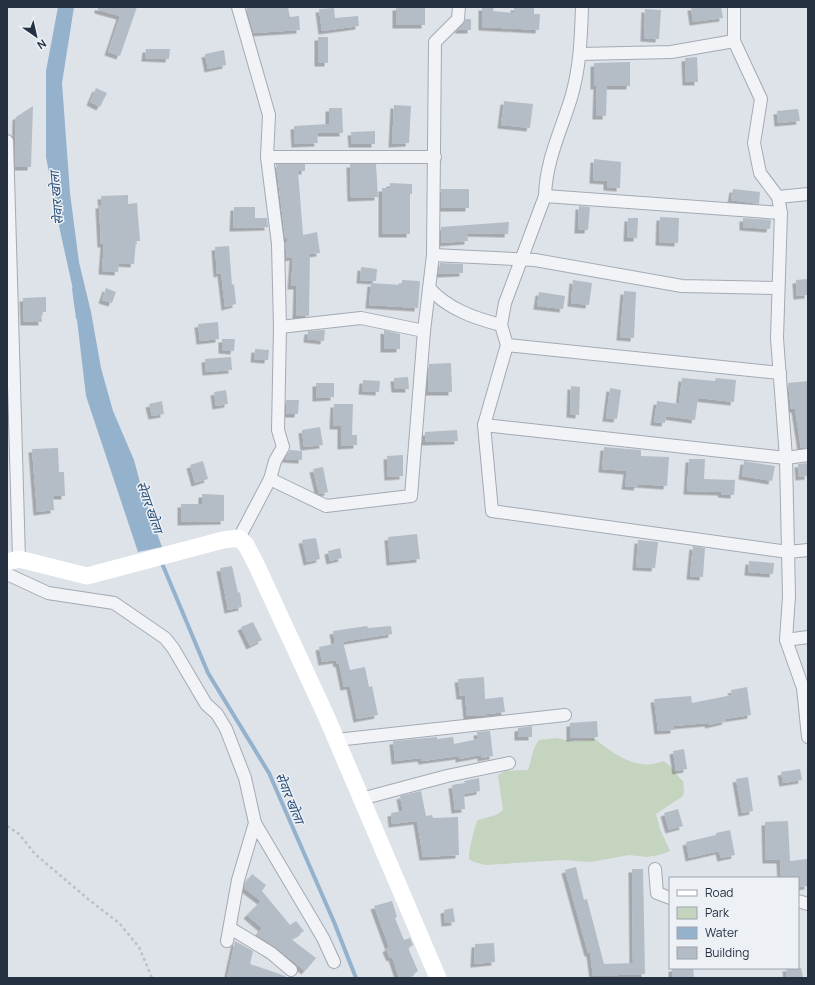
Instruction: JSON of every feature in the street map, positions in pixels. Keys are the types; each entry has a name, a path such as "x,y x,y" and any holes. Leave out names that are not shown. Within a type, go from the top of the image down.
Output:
{"street":[{"path":"238,7 269,115 267,158 278,244 280,327 278,430 283,448 275,461 270,479 239,538"},
{"path":"270,479 326,506 411,496 424,331 433,255 435,42 458,19 459,7"},
{"path":"582,7 580,54 571,98 553,149 546,177 545,196 505,303 501,324 507,344 484,425 492,511 788,552 808,550"},
{"path":"734,7 734,41 761,99 754,143 760,173 778,197 781,213 777,338 786,458 789,596 786,640 803,688 808,737"},
{"path":"580,54 672,52 734,41"},
{"path":"7,141 13,560 87,576 223,540 239,538"},
{"path":"267,158 435,157"},
{"path":"778,197 808,194"},
{"path":"545,196 781,213"},
{"path":"433,255 535,260 682,286 778,288"},
{"path":"429,288 439,299 455,309 480,320 501,324"},
{"path":"280,327 361,318 424,331"},
{"path":"507,344 780,373"},
{"path":"484,425 786,458 808,455"},
{"path":"239,538 246,545 256,564 336,740 438,978"},
{"path":"7,574 48,593 114,603 165,638 173,648 206,704 217,714 226,729 245,778 256,823 323,938 334,962"},
{"path":"786,640 808,637"},
{"path":"336,740 565,715"},
{"path":"361,799 446,776 509,763"},
{"path":"227,941 238,880 256,823"},
{"path":"655,869 657,892 669,898"},
{"path":"230,928 271,954 291,970"}],"path":[{"path":"7,826 19,834 35,854 119,923 138,947 152,978"}],"green space":[{"path":"557,738 575,742 595,739 626,760 644,764 653,764 663,761 669,765 683,781 684,790 683,796 656,814 660,829 670,851 647,857 629,855 591,862 562,860 486,865 469,859 472,839 478,820 496,815 503,810 498,775 505,771 528,770 533,751 539,740"}],"water":[{"path":"58,7 74,7 62,83 70,193 79,262 91,312 101,368 113,411 134,460 144,497 162,547 138,552 86,396 74,294 46,157 46,71"}],"building":[{"path":"98,7 137,7 120,56 108,52 120,16 98,10"},
{"path":"246,7 288,7 290,17 299,16 300,30 254,33"},
{"path":"396,7 425,7 425,25 396,25"},
{"path":"482,7 494,7 493,11 514,13 514,7 534,7 534,14 540,14 539,30 482,27"},
{"path":"691,7 721,7 723,18 693,22"},
{"path":"334,8 335,18 358,16 359,26 322,31 319,9"},
{"path":"645,9 661,10 659,39 644,38"},
{"path":"466,19 471,19 471,30 458,30"},
{"path":"318,37 328,37 328,63 318,63"},
{"path":"146,49 170,49 169,59 145,58"},
{"path":"224,50 226,65 208,69 205,54"},
{"path":"697,57 698,82 686,82 685,58"},
{"path":"630,62 630,86 607,86 606,116 596,116 597,86 594,86 594,63"},
{"path":"96,88 107,93 100,107 90,102"},
{"path":"504,101 533,104 530,128 501,125"},
{"path":"394,105 411,106 409,143 392,144"},
{"path":"33,106 31,167 15,167 16,117"},
{"path":"329,108 342,108 343,133 317,133 318,143 295,144 294,126 329,124"},
{"path":"798,109 800,121 778,123 777,111"},
{"path":"375,131 375,144 352,144 351,132"},
{"path":"594,159 621,162 620,188 607,187 607,181 593,180"},
{"path":"276,164 305,164 305,171 298,171 303,235 317,232 320,253 310,254 309,316 296,316 297,286 291,286 293,257 287,258 285,242 287,242 287,238 285,237"},
{"path":"350,164 376,164 378,197 351,198"},
{"path":"390,183 412,184 412,194 410,194 410,234 382,234 382,188 390,188"},
{"path":"441,189 469,189 469,208 441,208"},
{"path":"733,189 760,192 759,204 731,200"},
{"path":"128,195 128,204 137,203 140,241 136,241 134,264 119,263 118,272 102,271 104,244 101,244 99,205 102,205 101,196"},
{"path":"579,206 590,207 588,230 578,230"},
{"path":"234,207 255,207 255,218 267,218 268,227 233,228"},
{"path":"660,217 679,218 678,243 659,242"},
{"path":"628,218 638,218 637,238 627,238"},
{"path":"743,218 771,220 770,229 743,227"},
{"path":"509,222 508,234 467,233 468,241 441,243 441,227"},
{"path":"229,246 232,285 234,284 236,304 225,307 221,273 217,274 215,247"},
{"path":"440,263 463,264 463,273 438,274"},
{"path":"361,267 377,269 376,281 360,280"},
{"path":"808,279 808,295 797,296 796,280"},
{"path":"402,280 420,281 418,308 369,305 371,283 402,285"},
{"path":"573,280 592,283 589,305 571,303"},
{"path":"106,288 116,292 112,303 102,300"},
{"path":"624,291 636,292 634,338 620,337"},
{"path":"539,292 565,296 563,309 537,306"},
{"path":"46,297 46,312 41,312 42,322 24,322 23,298"},
{"path":"218,322 219,339 200,341 198,324"},
{"path":"325,330 324,341 307,339 308,331"},
{"path":"384,330 400,334 400,349 384,349"},
{"path":"222,339 235,339 234,351 222,350"},
{"path":"255,349 269,350 268,360 254,359"},
{"path":"231,357 232,370 206,372 205,359"},
{"path":"451,363 452,392 428,392 429,364"},
{"path":"408,377 409,389 395,389 394,378"},
{"path":"682,378 715,381 716,378 736,380 734,402 698,398 695,420 666,416 665,423 654,422 657,401 679,404"},
{"path":"363,380 380,381 379,392 362,391"},
{"path":"808,381 808,448 801,448 795,409 791,409 788,383"},
{"path":"316,383 334,383 334,397 316,398"},
{"path":"571,386 580,387 579,415 570,414"},
{"path":"610,388 621,390 617,419 606,418"},
{"path":"226,390 228,404 216,406 214,392"},
{"path":"286,400 299,400 298,414 286,414"},
{"path":"162,401 164,414 152,416 149,404"},
{"path":"334,404 353,404 352,435 357,435 357,445 341,446 341,426 333,426"},
{"path":"320,427 323,445 304,447 302,430"},
{"path":"457,430 458,441 425,442 425,432"},
{"path":"604,447 641,450 641,456 669,457 667,486 638,484 637,487 625,486 627,471 602,469"},
{"path":"58,448 59,472 64,472 65,496 53,496 54,510 37,512 32,449"},
{"path":"290,450 302,451 302,460 285,459"},
{"path":"403,455 403,476 388,477 387,456"},
{"path":"689,459 705,459 704,479 735,480 734,495 721,494 722,492 687,491"},
{"path":"203,461 208,479 195,483 190,465"},
{"path":"744,461 775,466 772,481 742,476"},
{"path":"808,463 808,476 799,477 798,464"},
{"path":"323,467 328,492 319,494 313,469"},
{"path":"202,494 224,495 224,521 181,522 181,504 202,504"},
{"path":"417,534 420,559 390,562 388,537"},
{"path":"316,538 320,559 307,562 302,540"},
{"path":"638,540 658,542 655,568 636,567"},
{"path":"693,546 705,548 703,577 690,576"},
{"path":"340,548 342,558 330,561 328,551"},
{"path":"749,561 774,563 773,574 748,572"},
{"path":"232,566 238,593 240,592 242,607 228,610 220,568"},
{"path":"253,622 262,640 250,646 241,627"},
{"path":"367,626 368,628 391,626 392,634 335,643 333,631"},
{"path":"343,642 350,670 365,667 369,687 372,686 378,715 357,719 350,686 344,687 339,663 337,664 336,660 322,662 319,647"},
{"path":"484,677 485,699 503,697 505,712 487,714 487,716 467,716 465,696 460,696 458,679"},
{"path":"747,687 751,715 725,719 726,721 709,725 708,723 674,726 674,730 658,731 654,699 691,696 692,703 732,695 731,690"},
{"path":"597,721 598,737 570,738 570,723"},
{"path":"532,726 532,737 518,737 518,728"},
{"path":"490,731 493,756 481,758 481,755 459,759 459,756 422,761 421,758 395,761 393,741 453,737 454,744 478,739 477,732"},
{"path":"684,749 687,769 676,771 673,751"},
{"path":"800,769 802,780 783,783 781,772"},
{"path":"748,777 753,811 742,813 736,779"},
{"path":"479,778 480,791 464,794 465,809 455,810 452,785 465,783 464,781"},
{"path":"421,791 426,816 432,815 433,818 458,817 459,855 423,857 417,821 392,824 391,813 403,811 400,796"},
{"path":"678,809 683,826 669,830 664,813"},
{"path":"788,821 790,861 807,859 808,886 799,887 799,877 781,877 780,860 766,860 765,822"},
{"path":"730,830 735,855 721,858 719,851 689,858 686,842"},
{"path":"576,867 584,900 587,899 604,964 633,963 632,869 643,869 645,974 593,976 590,953 588,953 565,870"},
{"path":"252,874 266,885 262,891 290,925 296,921 304,931 291,939 316,958 305,971 276,947 257,935 262,928 247,915 261,901 244,888"},
{"path":"392,901 397,917 395,918 404,940 410,938 413,945 408,948 418,971 408,978 399,978 392,957 390,958 386,949 389,947 374,906"},
{"path":"453,908 455,922 445,923 444,910"},
{"path":"235,941 253,951 250,964 285,976 285,978 227,978"},
{"path":"494,943 495,962 474,964 475,944"},
{"path":"801,968 803,977 787,978 786,969"},
{"path":"672,969 693,969 694,978 672,978"}],"waterway":[{"name":"सेवार खोला","path":"74,289 78,318"},
{"name":"सेवार खोला","path":"161,561 208,673 269,773 334,922 356,978"}]}
